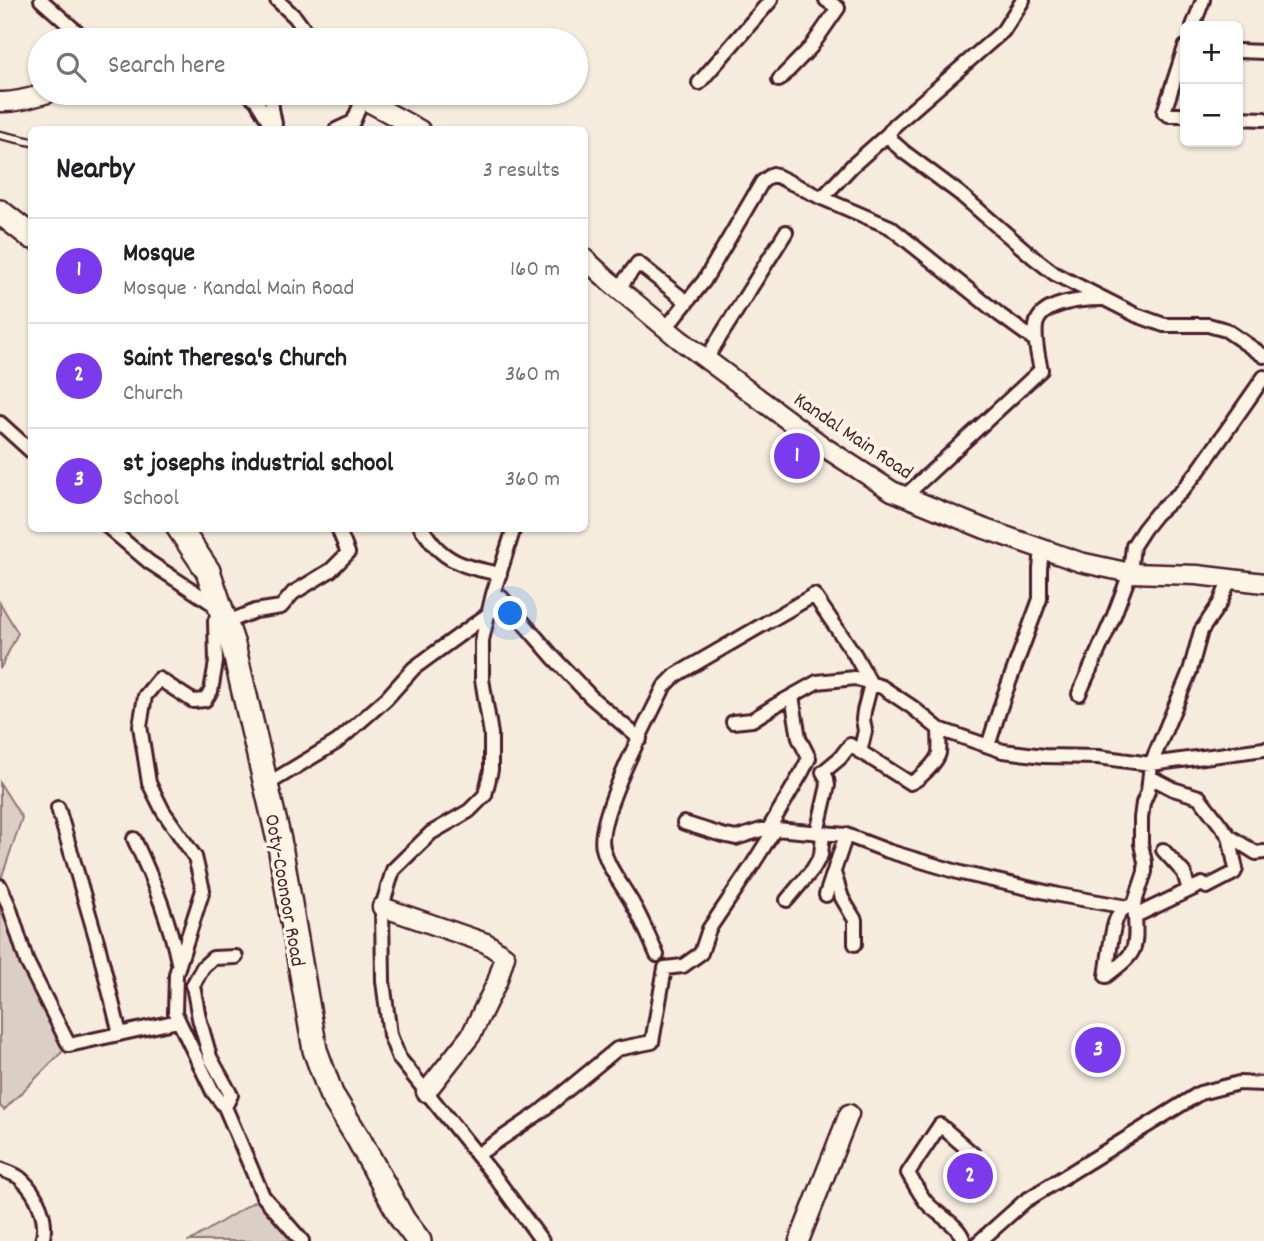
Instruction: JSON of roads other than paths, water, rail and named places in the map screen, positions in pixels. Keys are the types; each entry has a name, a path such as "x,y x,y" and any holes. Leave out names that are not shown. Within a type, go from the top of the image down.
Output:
{"highway":[{"path":"0,212 28,234"},
{"name":"Ooty-Coonoor Road","path":"181,532 208,571 233,645 279,840 315,1050 331,1094 403,1220 419,1241"}],"street":[{"path":"41,0 72,28"},
{"path":"277,0 303,28"},
{"path":"699,83 771,0"},
{"path":"779,80 811,47 838,8 826,0"},
{"path":"822,198 895,125 1003,31 1023,0"},
{"path":"1195,21 1203,0"},
{"path":"1243,51 1264,52"},
{"path":"1180,63 1164,112 1180,115"},
{"path":"0,102 28,98"},
{"path":"259,105 272,126"},
{"path":"272,105 274,126"},
{"path":"344,126 353,122 354,105"},
{"path":"374,105 413,126"},
{"path":"1243,118 1264,119"},
{"path":"888,134 904,152 1055,274 1136,315 1164,325 1208,325 1226,330 1264,356"},
{"path":"666,328 704,281 762,182 772,174 890,227 1036,341"},
{"path":"706,359 786,232"},
{"name":"Kandal Main Road","path":"588,262 706,359 824,447 892,491 985,529 1080,562 1130,573 1197,575 1264,583"},
{"path":"618,289 638,263 687,302"},
{"path":"905,496 1041,370 1036,323 1041,315 1059,304 1082,299 1108,299"},
{"path":"1079,694 1130,573 1133,546 1156,514 1181,492 1199,470 1264,377"},
{"path":"0,423 28,449"},
{"path":"113,532 223,616"},
{"path":"302,1241 263,1196 225,1107 213,1092 175,1013 176,974 203,890 195,856 163,811 149,783 140,726 145,696 159,678 193,701 205,700 211,691 216,662 215,621 223,616 281,607 293,593 331,570 348,553 340,532"},
{"path":"424,532 437,549 464,566 500,574"},
{"path":"512,532 482,640 482,679 491,734 491,771 485,795 470,811 431,833 393,870 382,907 383,981 390,1035 400,1058 478,1155 542,1241"},
{"path":"988,746 1041,599 1042,549"},
{"path":"1132,909 1145,872 1141,818 1150,771 1190,671 1201,631 1220,603 1230,579"},
{"path":"495,590 592,698 640,739"},
{"path":"657,955 635,907 602,847 603,827 617,786 664,687 676,675 814,595 855,655 871,684 864,711 865,731 860,752"},
{"path":"266,785 337,741 386,699 414,668 505,602"},
{"path":"733,722 752,720 817,682 855,678 882,687 939,729 1003,751 1044,756 1098,757 1150,771 1173,789 1199,797 1229,836 1256,853 1264,852"},
{"path":"478,1155 539,1114 617,1049 652,1042 665,968 683,966 701,953 709,929 745,877 809,758 799,738 792,696"},
{"path":"787,900 821,855 820,834 828,786 823,772 840,758 850,745 910,783 936,759 939,752 939,729"},
{"path":"1150,771 1264,749"},
{"path":"58,808 97,941 120,1034"},
{"path":"684,823 736,838 761,830 846,835 961,873 1132,909 1202,884 1207,887 1234,873 1236,869 1229,836"},
{"path":"826,895 846,835"},
{"path":"134,839 166,914 179,966"},
{"path":"1163,850 1184,873 1189,890"},
{"path":"834,873 842,898 855,920 855,944"},
{"path":"0,886 27,962 69,1045 178,1021"},
{"path":"382,907 486,943 505,956 498,982 471,1035 426,1092"},
{"path":"225,1107 231,1095 210,1057 193,985 203,967 213,958 236,957"},
{"path":"981,1241 1025,1201 1200,1093 1239,1083 1264,1084"},
{"path":"799,1241 849,1114"},
{"path":"964,1241 955,1226 927,1203 908,1173 940,1125 973,1154"},
{"path":"0,1169 20,1178 38,1200 45,1232 42,1241"}],"lane":[{"path":"0,135 28,141"}],"place":[{"name":"Mosque","path":"797,456"},
{"name":"st josephs industrial school","path":"1098,1050"},
{"name":"Saint Theresa's Church","path":"970,1176"}]}
